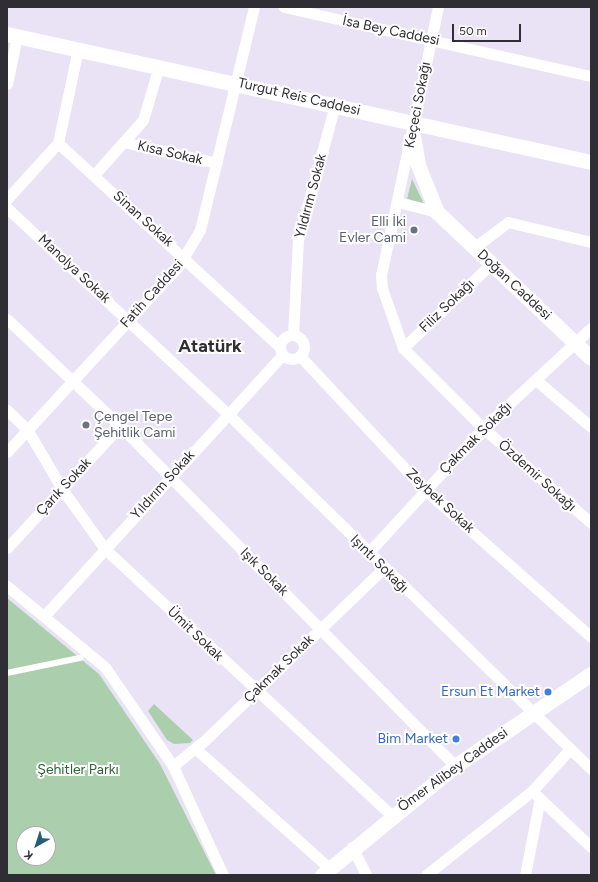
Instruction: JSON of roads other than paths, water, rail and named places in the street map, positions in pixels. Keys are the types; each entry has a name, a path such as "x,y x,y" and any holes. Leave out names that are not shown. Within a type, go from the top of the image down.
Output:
{"street":[{"name":"Fatih Caddesi","path":"7,452 185,257 200,230 238,83 254,7"},
{"name":"İsa Bey Caddesi","path":"284,7 591,76"},
{"name":"Keçeci Sokağı","path":"403,348 382,288 381,275 414,130 430,39 438,7"},
{"name":"Turgut Reis Caddesi","path":"12,35 335,105 414,130 591,162"},
{"path":"7,84 12,35"},
{"path":"7,199 58,143 78,49"},
{"name":"Kısa Sokak","path":"94,175 143,120 159,66"},
{"name":"Yıldırım Sokak","path":"293,335 298,240 335,105"},
{"name":"Doğan Caddesi","path":"414,130 418,165 436,212 492,263 591,358"},
{"name":"Kısa Sokak","path":"123,142 217,163"},
{"name":"Sinan Sokak","path":"58,143 185,257 281,351"},
{"name":"Doğan Caddesi","path":"398,202 436,212"},
{"name":"Manolya Sokak","path":"7,208 129,320 228,414"},
{"path":"475,248 508,222 591,242"},
{"name":"Filiz Sokağı","path":"403,348 492,263"},
{"name":"Işık Sokak","path":"7,319 120,426 455,766"},
{"name":"Çakmak Sokağı","path":"368,553 483,428 591,328"},
{"path":"293,335 303,342 300,356 293,359 281,351 282,340 293,335"},
{"name":"Özdemir Sokağı","path":"403,348 483,428 591,523"},
{"name":"Yıldırım Sokak","path":"45,615 228,414 281,351"},
{"name":"Zeybek Sokak","path":"300,356 425,490 591,637"},
{"path":"536,380 591,427"},
{"name":"Ümit Sokak","path":"7,410 27,429 62,489 105,549 256,692 391,815"},
{"name":"Işıntı Sokağı","path":"228,414 383,569 591,768"},
{"name":"Çarık Sokak","path":"7,548 120,426"},
{"name":"Çakmak Sokak","path":"173,766 196,749 383,569"},
{"path":"7,586 45,615 105,667 173,766 223,875"},
{"name":"Ömer Alibey Caddesi","path":"326,872 352,847 455,766 532,712 591,674"},
{"path":"196,749 326,872"},
{"path":"426,875 536,794 570,749"},
{"path":"536,794 591,847"},
{"path":"525,875 536,794"},
{"path":"352,847 366,875"}],"lane":[{"path":"7,673 80,658"}],"place":[{"name":"Elli İki Evler Cami","path":"414,230"},
{"name":"Çengel Tepe Şehitlik Cami","path":"86,425"},
{"name":"Ersun Et Market","path":"548,692"},
{"name":"Bim Market","path":"456,739"}],"district":[{"name":"Atatürk","path":"210,346"}],"park label":[{"name":"Şehitler Parkı","path":"78,770"}]}
